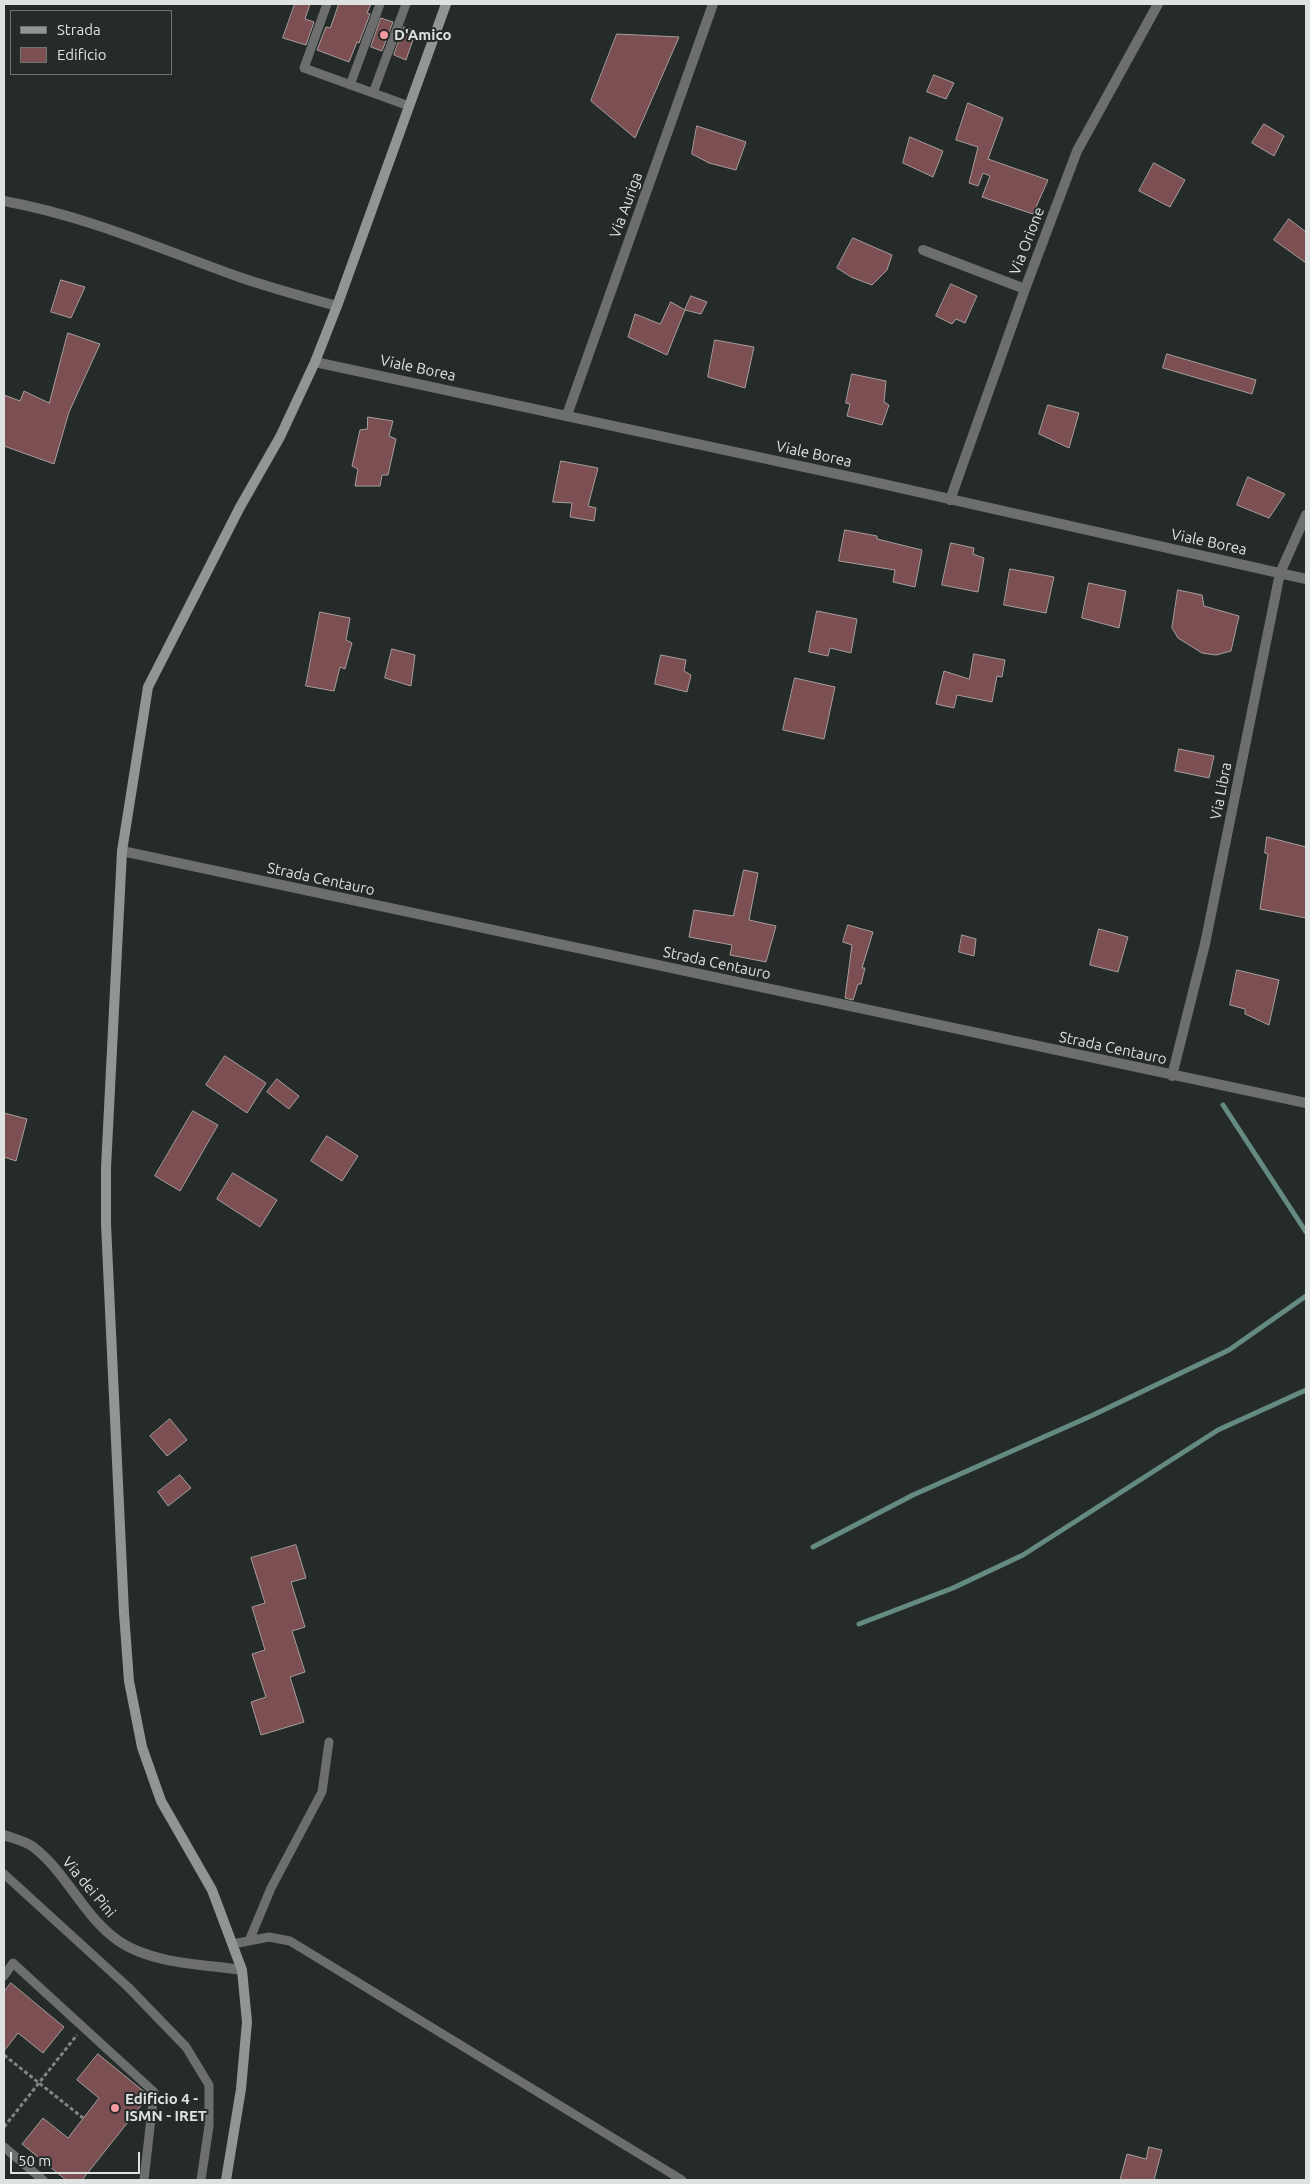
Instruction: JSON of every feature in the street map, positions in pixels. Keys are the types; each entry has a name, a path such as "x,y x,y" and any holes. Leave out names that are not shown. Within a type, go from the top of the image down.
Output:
{"main road":[{"path":"226,2180 241,2089 247,2022 242,1970 212,1890 161,1801 142,1747 129,1680 124,1613 106,1224 106,1168 122,851 148,687 240,506 280,437 315,362 446,4"}],"street":[{"name":"Via Auriga","path":"567,415 713,4"},
{"name":"Via Orione","path":"950,500 1025,289 1077,151 1158,4"},
{"path":"4,201 30,206 114,229 241,278 337,306"},
{"path":"923,250 1025,289"},
{"name":"Viale Borea","path":"315,362 567,415 1306,579"},
{"name":"Via Libra","path":"1172,1076 1205,944 1280,573 1306,515"},
{"name":"Strada Centauro","path":"122,851 1306,1103"},
{"name":"Via dei Pini","path":"4,1835 31,1845 56,1870 98,1924 120,1942 152,1957 242,1970"}],"lane":[{"path":"327,4 304,68 409,106"},
{"path":"350,85 380,4"},
{"path":"373,93 406,4"},
{"path":"249,1941 271,1888 322,1792 328,1742"},
{"path":"4,1874 128,1987 186,2047 209,2085 209,2126 201,2180"},
{"path":"233,1944 269,1937 290,1941 682,2180"},
{"path":"4,1976 14,1964 154,2092 144,2180"},
{"path":"4,2147 43,2180"}],"path":[{"path":"4,2127 83,2027"},
{"path":"4,2055 83,2118"}],"building":[{"path":"295,4 310,4 305,19 314,22 306,45 283,38"},
{"path":"339,4 371,4 367,13 370,14 359,43 357,42 349,62 317,50 326,27 330,28"},
{"path":"381,18 393,22 382,51 371,47"},
{"path":"404,27 416,31 406,60 394,55"},
{"path":"617,34 679,37 635,138 591,101"},
{"path":"934,75 954,83 946,99 927,92"},
{"path":"968,103 1003,118 988,159 1048,180 1033,214 982,197 990,176 983,173 978,186 969,183 978,147 956,140"},
{"path":"1264,124 1284,136 1274,156 1252,143"},
{"path":"697,126 746,142 736,170 709,163 692,154"},
{"path":"910,137 943,151 933,177 903,163"},
{"path":"1154,163 1185,180 1170,207 1139,191"},
{"path":"1289,219 1306,232 1306,263 1274,240"},
{"path":"853,238 892,255 887,270 872,285 851,277 837,268"},
{"path":"61,280 85,287 71,318 51,312"},
{"path":"951,284 977,296 965,323 956,319 952,324 936,316"},
{"path":"691,296 707,302 701,314 685,310"},
{"path":"671,302 685,310 667,355 628,337 635,314 660,324"},
{"path":"68,333 100,344 69,412 54,464 4,446 4,395 20,401 24,391 49,403"},
{"path":"715,340 754,347 745,388 708,377"},
{"path":"1167,354 1256,380 1252,394 1163,368"},
{"path":"852,374 886,381 884,402 889,405 882,425 847,416 850,404 846,403"},
{"path":"1048,405 1079,413 1069,448 1039,434"},
{"path":"368,417 393,421 389,436 396,439 388,475 382,475 380,486 355,486 358,469 352,466 360,430 367,429"},
{"path":"561,461 598,468 588,506 596,508 594,521 570,517 572,503 553,502"},
{"path":"1248,477 1285,494 1269,518 1237,505"},
{"path":"845,530 877,536 877,539 922,550 915,587 893,582 895,570 839,561"},
{"path":"951,543 974,548 973,554 984,558 978,592 942,585"},
{"path":"1010,569 1054,577 1046,613 1004,605"},
{"path":"1089,583 1126,591 1119,628 1082,618"},
{"path":"1178,590 1202,595 1204,606 1239,616 1231,651 1216,655 1202,653 1178,638 1172,628"},
{"path":"817,611 857,619 851,653 830,648 828,656 809,652"},
{"path":"320,612 350,618 346,640 352,643 345,669 340,667 334,691 306,686"},
{"path":"392,649 415,655 411,686 385,678"},
{"path":"974,654 1005,660 1002,677 997,676 992,702 957,695 954,708 936,704 944,671 969,679"},
{"path":"661,655 686,660 684,671 691,675 687,692 655,684"},
{"path":"795,678 835,687 824,739 783,730"},
{"path":"1179,749 1214,756 1209,778 1175,771"},
{"path":"1267,837 1306,847 1306,918 1260,909 1268,854 1265,853"},
{"path":"744,870 758,873 749,920 776,926 766,962 730,955 732,945 689,937 694,910 733,916"},
{"path":"848,925 873,932 862,968 865,968 861,984 858,984 853,1000 845,998 852,945 843,942"},
{"path":"1099,929 1128,937 1118,972 1090,965"},
{"path":"962,935 976,939 974,956 959,952"},
{"path":"1237,970 1279,980 1269,1025 1245,1014 1245,1009 1230,1005"},
{"path":"225,1056 266,1083 247,1113 206,1085"},
{"path":"277,1079 299,1096 289,1109 267,1092"},
{"path":"193,1111 218,1125 180,1191 155,1176"},
{"path":"4,1113 27,1119 16,1161 4,1157"},
{"path":"327,1136 358,1156 342,1181 311,1161"},
{"path":"233,1173 277,1200 260,1227 217,1199"},
{"path":"170,1419 187,1440 167,1456 150,1436"},
{"path":"180,1475 191,1488 168,1506 158,1492"},
{"path":"296,1545 306,1578 291,1582 305,1627 292,1631 305,1672 290,1677 304,1722 261,1735 251,1702 266,1697 252,1654 265,1650 252,1607 265,1603 251,1558"},
{"path":"11,1983 64,2027 43,2053 18,2033 4,2051 4,1992"},
{"name":"Edificio 4 - ISMN - IRET","path":"98,2054 147,2094 147,2098 82,2180 66,2180 22,2144 43,2118 68,2138 99,2098 77,2080"},
{"path":"1149,2147 1162,2150 1154,2180 1120,2180 1127,2154 1146,2159"}],"waterway":[{"path":"1223,1105 1306,1232"},
{"path":"813,1547 913,1495 1091,1416 1229,1350 1306,1296"},
{"path":"859,1624 953,1588 1023,1555 1218,1430 1306,1390"}],"place":[{"name":"D'Amico","path":"384,35"},
{"name":"Edificio 4 - ISMN - IRET","path":"115,2108"}]}
